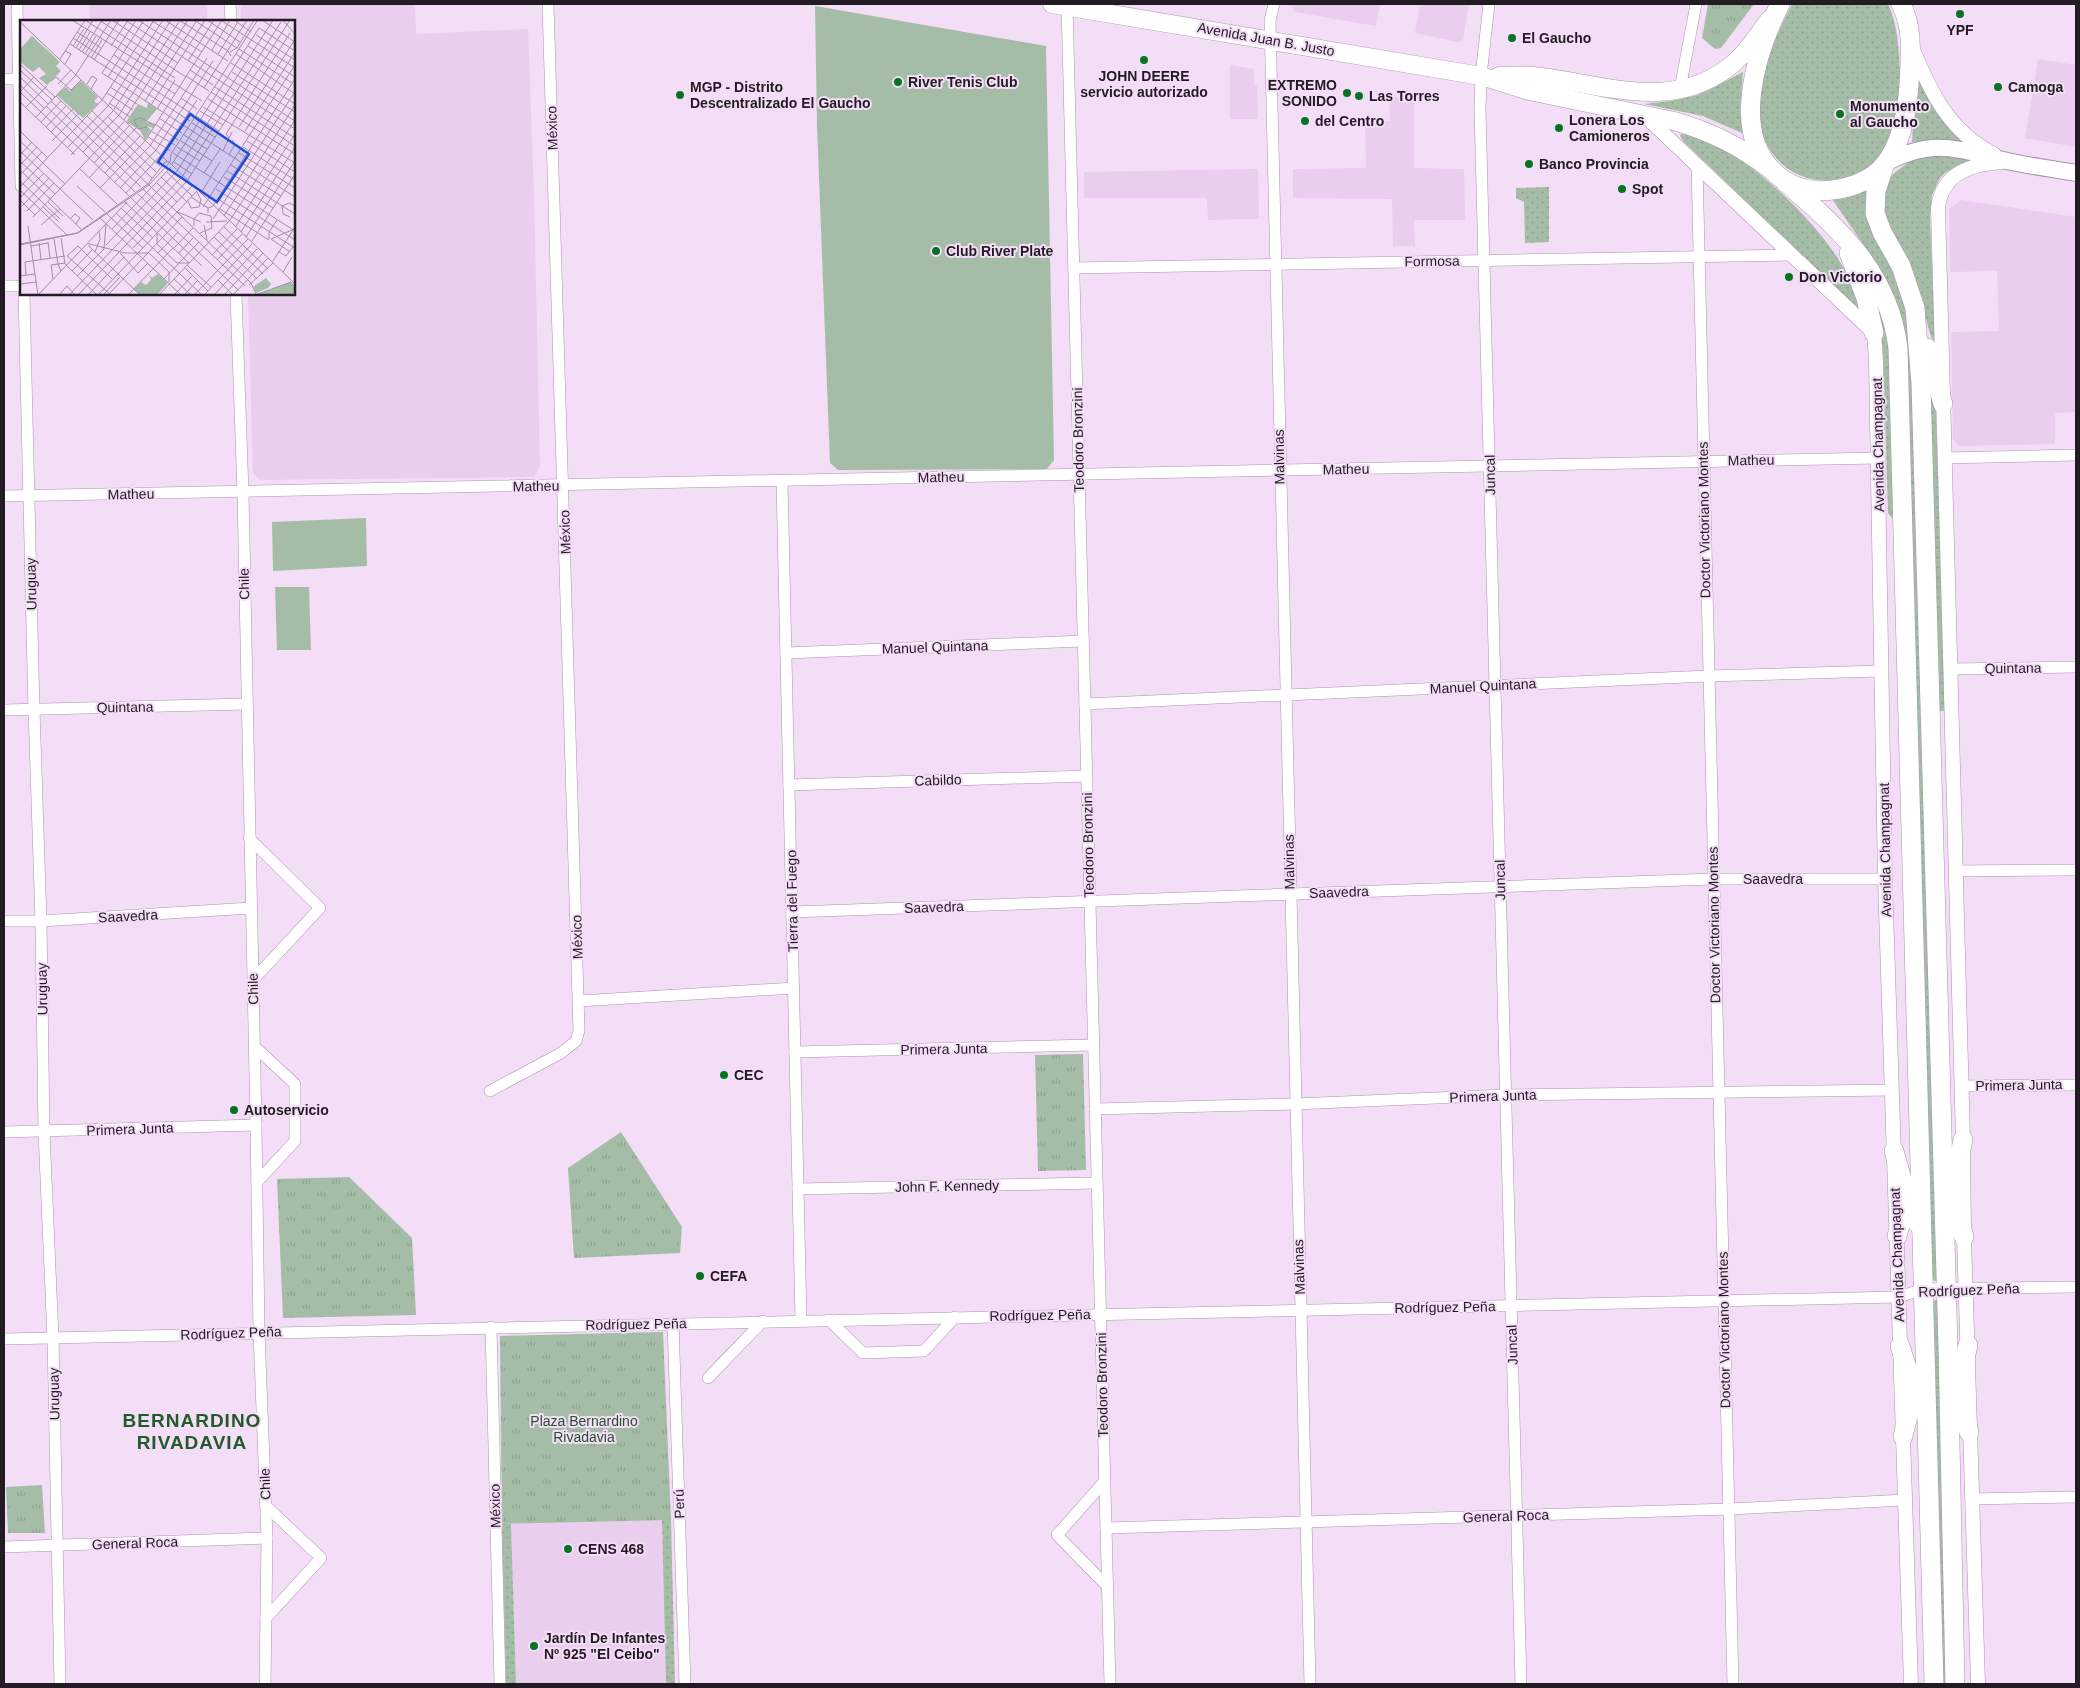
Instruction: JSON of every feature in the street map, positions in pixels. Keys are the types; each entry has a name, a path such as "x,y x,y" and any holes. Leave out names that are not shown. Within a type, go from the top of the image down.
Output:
{"highway":[{"path":"1901,4 1910,36"},
{"path":"1910,4 1908,88 1904,121 1898,141 1886,164 1876,191 1875,213 1882,232 1901,266 1943,404"},
{"path":"1770,170 1753,135 1750,109 1755,70 1779,5"},
{"path":"1785,182 1810,190 1835,190 1860,183 1876,174 1886,164"},
{"name":"Avenida Champagnat","path":"1770,170 1840,231 1860,256 1886,299 1894,324 1898,348 1934,1684"},
{"path":"1840,231 1866,298 1874,333"},
{"path":"1915,308 1922,409 1948,1347 1948,1434 1955,1684"},
{"path":"1944,1236 1951,1190 1963,1140"},
{"path":"1942,1150 1964,1237"},
{"path":"1894,1151 1907,1198 1922,1237"},
{"path":"1897,1236 1921,1153"},
{"path":"1948,1434 1968,1345"},
{"path":"1900,1346 1928,1434"},
{"path":"1903,1436 1924,1347"},
{"path":"1948,1347 1970,1432"}],"main road":[{"name":"Avenida Juan B. Justo","path":"1062,5 1481,76 1529,91 1674,121 1714,134 1745,151 1770,170"},
{"name":"Avenida Juan B. Justo","path":"1481,76 1532,76 1639,93 1680,89 1709,79 1735,63 1754,41 1779,5"},
{"path":"1886,164 1911,151 1938,146 2076,173"}],"street":[{"path":"17,4 20,132"},
{"path":"230,4 231,20"},
{"name":"México","path":"490,1091 562,1053 576,1041 579,1031 548,4"},
{"name":"Malvinas","path":"1274,4 1270,21 1270,40 1310,1684"},
{"name":"Juncal","path":"1489,4 1481,76 1484,260 1521,1684"},
{"path":"1680,89 1696,4"},
{"name":"Teodoro Bronzini","path":"1062,5 1074,268 1106,1528 1107,1682"},
{"path":"1910,36 1929,87 1948,118 1982,148 2008,161"},
{"path":"4,79 19,79"},
{"path":"1644,115 1874,333"},
{"path":"1978,1684 1964,1237 1939,199 1949,181 1957,174 1984,164 2008,161"},
{"name":"Doctor Victoriano Montes","path":"1697,166 1733,1684"},
{"name":"Formosa","path":"1074,268 1790,255"},
{"path":"4,286 20,286"},
{"name":"Uruguay","path":"24,295 34,710 42,921 44,1132 53,1338 60,1684"},
{"name":"Chile","path":"236,295 243,492 259,1332 267,1538 265,1684"},
{"name":"Avenida Champagnat","path":"1874,333 1885,879 1911,1684"},
{"path":"1945,458 2076,455"},
{"name":"Matheu","path":"4,496 1878,458"},
{"name":"Tierra del Fuego","path":"782,481 801,1320"},
{"name":"Manuel Quintana","path":"786,653 1083,641"},
{"name":"Quintana","path":"1951,669 2076,667"},
{"name":"Manuel Quintana","path":"1085,704 1708,676 1881,671"},
{"name":"Quintana","path":"4,710 246,704"},
{"name":"Cabildo","path":"789,784 1086,776"},
{"path":"249,838 320,908 253,980"},
{"path":"1955,871 2076,870"},
{"name":"Saavedra","path":"792,912 1713,879 1885,879"},
{"name":"Saavedra","path":"4,921 42,921 251,908"},
{"path":"579,1001 794,988"},
{"name":"Primera Junta","path":"796,1052 1093,1046"},
{"path":"255,1047 295,1084 295,1141 257,1182"},
{"name":"Primera Junta","path":"1961,1086 2076,1084"},
{"name":"Primera Junta","path":"1095,1109 1295,1104 1506,1095 1892,1090"},
{"name":"Primera Junta","path":"4,1132 256,1124"},
{"name":"John F. Kennedy","path":"798,1189 1097,1183"},
{"name":"Rodríguez Peña","path":"4,1339 1898,1297 1924,1290 2076,1287"},
{"path":"829,1320 864,1353 924,1351 955,1317"},
{"path":"708,1378 763,1321"},
{"name":"Perú","path":"673,1323 685,1684"},
{"name":"México","path":"491,1327 500,1684"},
{"path":"1104,1482 1057,1534 1107,1586"},
{"path":"1971,1499 2076,1497"},
{"name":"General Roca","path":"1106,1528 1729,1509 1905,1500"},
{"path":"266,1506 321,1558 266,1618"},
{"name":"General Roca","path":"4,1547 267,1538"}],"shaded area":[{"path":"89,4 207,4 207,20 90,20"},
{"path":"241,4 415,4 416,34 528,29 540,466 534,477 260,480 253,473 248,295 295,295 295,20 241,20"},
{"path":"1290,4 1380,4 1376,26 1295,12"},
{"path":"1420,4 1469,4 1463,40 1458,42 1415,33"},
{"path":"2038,59 2076,65 2076,147 2025,138"},
{"path":"1230,65 1254,69 1254,85 1257,86 1258,119 1230,119"},
{"path":"1389,96 1414,100 1414,168 1464,169 1465,220 1414,220 1415,246 1393,246 1392,199 1293,198 1293,169 1366,168 1365,122 1390,121"},
{"path":"1258,169 1259,219 1208,220 1207,198 1084,198 1084,172"},
{"path":"1961,200 2076,217 2076,412 2055,413 2055,444 1959,446 1953,439 1951,332 1999,331 1997,271 1950,272 1949,209"},
{"path":"662,1520 666,1684 516,1684 511,1524"}],"green space":[{"path":"1708,4 1754,4 1721,48 1715,49 1702,38"},
{"path":"1792,4 1888,4 1894,21 1900,82 1898,113 1890,142 1874,163 1858,173 1841,179 1823,180 1806,177 1790,170 1776,158 1765,141 1760,127 1758,116 1761,83 1774,42"},
{"name":"Club River Plate","path":"815,6 1046,46 1054,460 1047,469 838,470 830,463 817,125"},
{"path":"1743,72 1740,111 1744,134 1703,116 1644,104 1698,95"},
{"path":"1916,74 1937,112 1966,145 1937,140 1912,142"},
{"path":"1681,134 1702,139 1725,150 1771,183 1792,203 1828,244 1840,262 1861,311 1684,142 1680,136"},
{"path":"1929,154 1976,159 1960,164 1945,173 1940,178 1932,195 1930,217 1935,339 1933,340 1920,297 1881,209 1889,179 1893,174 1909,162"},
{"path":"1871,186 1911,326 1938,1282 1931,1279 1908,398 1881,270 1832,199"},
{"path":"1549,187 1549,242 1525,243 1524,202 1516,198 1516,188"},
{"path":"1872,293 1888,328 1894,518 1888,513 1883,348"},
{"path":"1929,379 1936,412 1945,711 1937,711"},
{"path":"366,518 367,566 273,571 272,522"},
{"path":"275,587 309,587 311,650 277,650"},
{"path":"1083,1054 1086,1170 1038,1171 1035,1055"},
{"path":"621,1132 682,1227 680,1253 574,1258 568,1168"},
{"path":"349,1177 412,1238 416,1315 283,1318 277,1179"},
{"path":"1938,1300 1948,1684 1942,1684 1932,1303"},
{"name":"Plaza Bernardino Rivadavia","path":"663,1332 671,1520 502,1524 500,1336"},
{"path":"552,1414 590,1450 572,1468 534,1432"},
{"path":"42,1485 45,1533 8,1533 6,1487"},
{"path":"662,1520 671,1520 675,1684 666,1684"},
{"path":"502,1524 511,1524 516,1684 506,1684"}],"place":[{"name":"YPF","path":"1960,14"},
{"name":"El Gaucho","path":"1512,38"},
{"name":"JOHN DEERE servicio autorizado","path":"1144,60"},
{"name":"River Tenis Club","path":"898,82"},
{"name":"Camoga","path":"1998,87"},
{"name":"EXTREMO SONIDO","path":"1347,93"},
{"name":"MGP - Distrito Descentralizado El Gaucho","path":"680,95"},
{"name":"Las Torres","path":"1359,96"},
{"name":"Monumento al Gaucho","path":"1840,114"},
{"name":"del Centro","path":"1305,121"},
{"name":"Lonera Los Camioneros","path":"1559,128"},
{"name":"Banco Provincia","path":"1529,164"},
{"name":"Spot","path":"1622,189"},
{"name":"Club River Plate","path":"936,251"},
{"name":"Don Victorio","path":"1789,277"},
{"name":"CEC","path":"724,1075"},
{"name":"Autoservicio","path":"234,1110"},
{"name":"CEFA","path":"700,1276"},
{"name":"CENS 468","path":"568,1549"},
{"name":"Jardín De Infantes Nº 925 \"El Ceibo\"","path":"534,1646"}],"district":[{"name":"BERNARDINO RIVADAVIA","path":"192,1431"}]}
